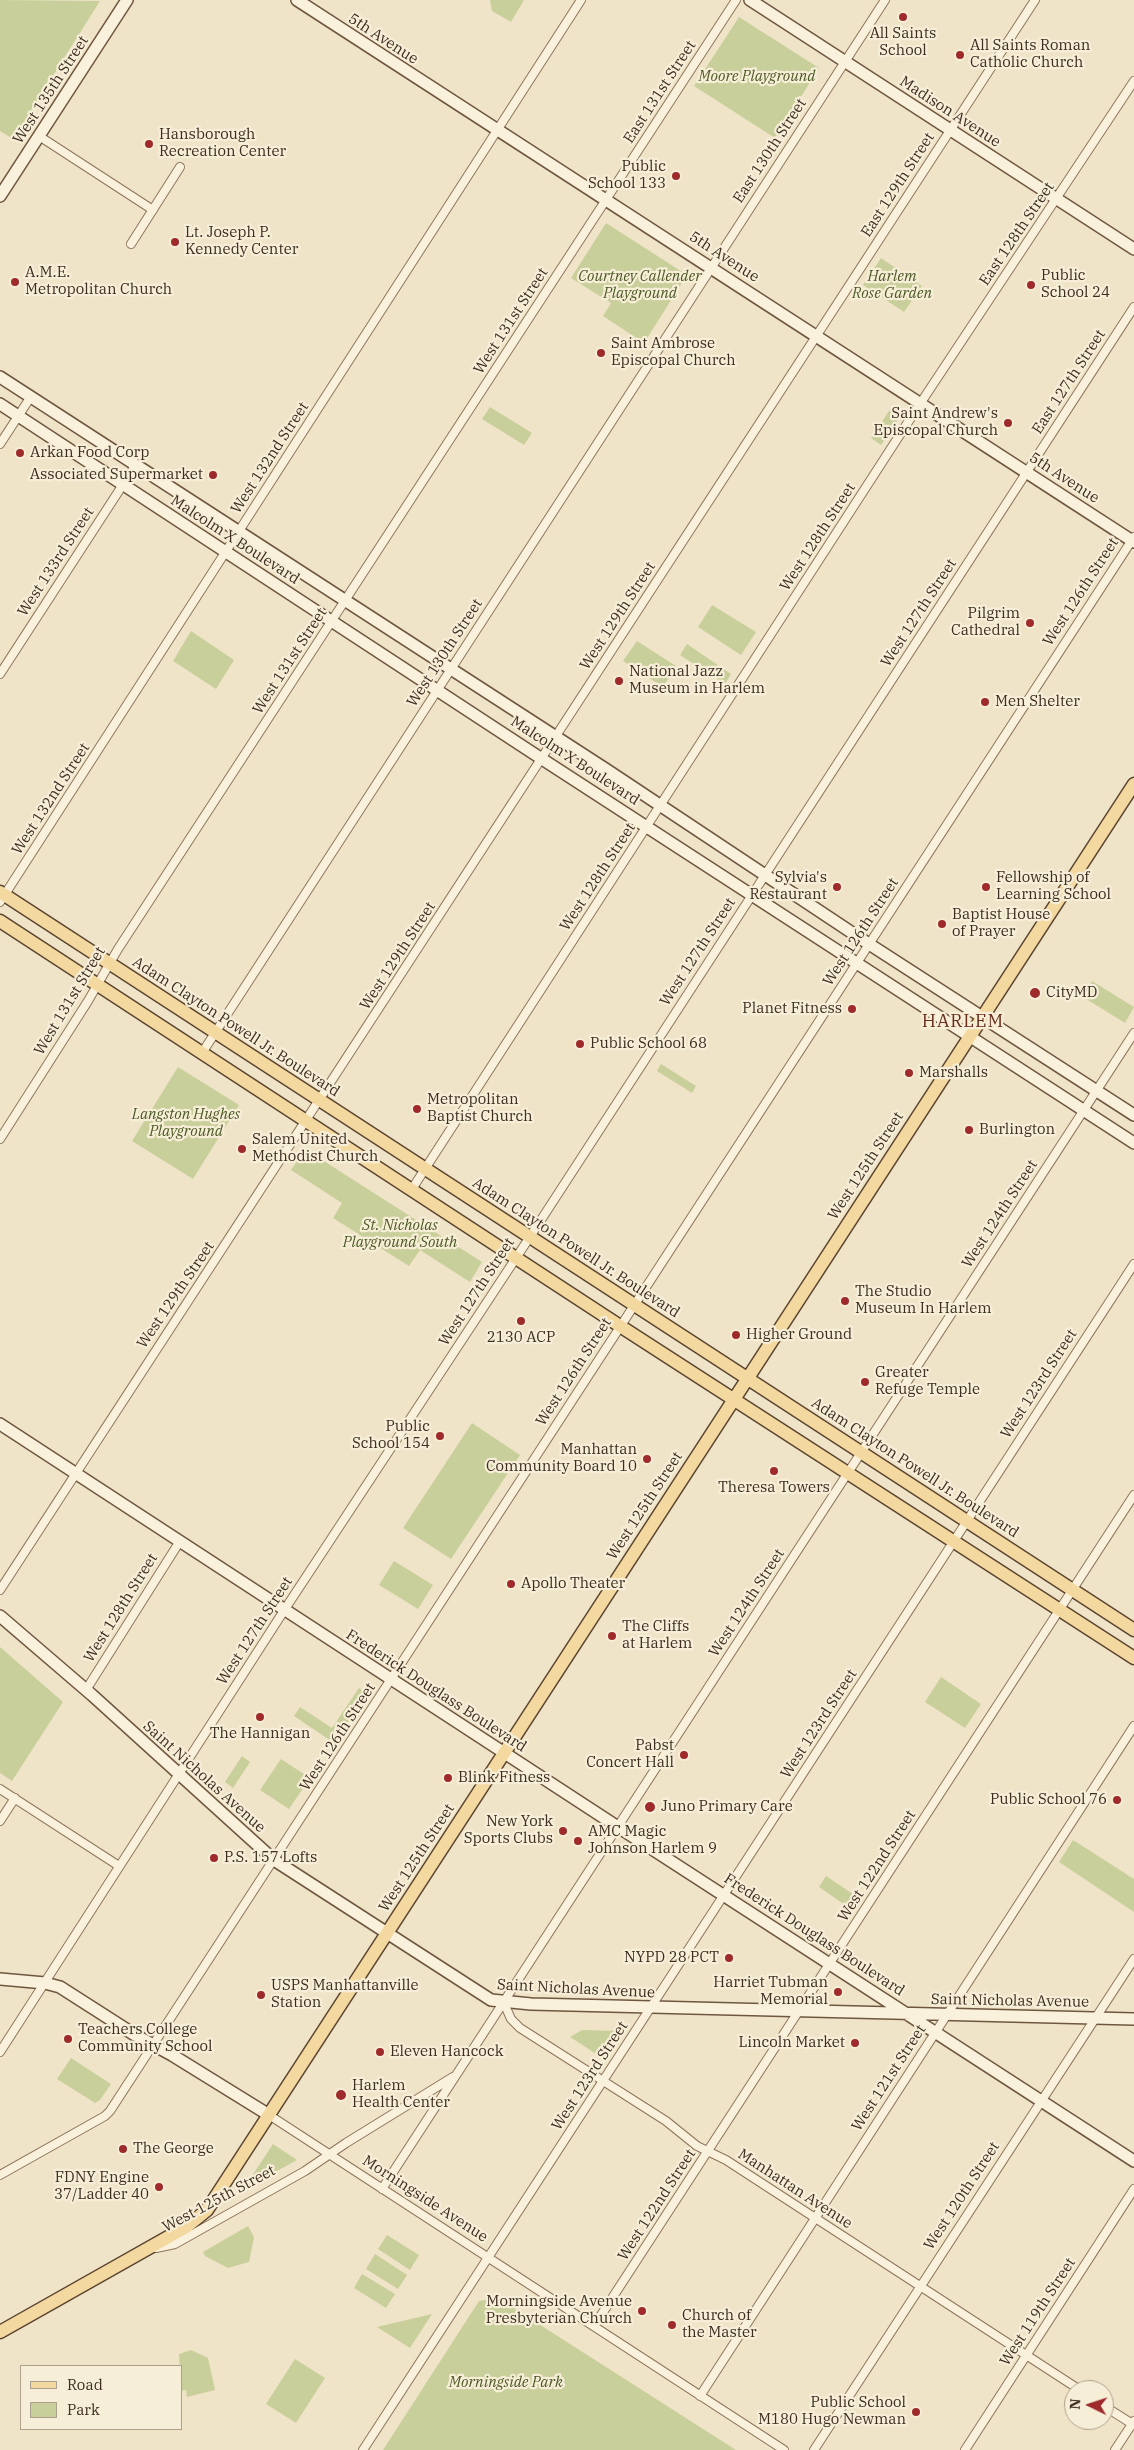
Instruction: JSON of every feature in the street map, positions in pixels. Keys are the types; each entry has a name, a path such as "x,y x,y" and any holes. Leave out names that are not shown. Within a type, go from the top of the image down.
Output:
{"main road":[{"name":"West 135th Street","path":"0,196 128,0"},
{"name":"5th Avenue","path":"297,0 1133,539"},
{"name":"Madison Avenue","path":"750,0 1134,249"},
{"name":"Malcolm X Boulevard","path":"0,377 661,805 869,944 1134,1114"},
{"name":"Malcolm X Boulevard","path":"0,404 542,759 1134,1143"},
{"name":"West 125th Street","path":"0,2332 147,2250 202,2215 387,1934 1134,784"},
{"name":"Adam Clayton Powell Jr. Boulevard","path":"2,897 110,964 1134,1630"},
{"path":"0,921 620,1326 1134,1658"},
{"name":"Frederick Douglass Boulevard","path":"0,1424 1134,2161"},
{"name":"Saint Nicholas Avenue","path":"0,1616 86,1690 274,1860 485,1997 504,2002 651,2008 1134,2019"},
{"name":"Morningside Avenue","path":"0,1979 44,1983 60,1987 269,2115"}],"street":[{"name":"West 132nd Street","path":"2,897 581,0"},
{"name":"East 131st Street","path":"607,200 736,0"},
{"name":"East 130th Street","path":"711,267 885,0"},
{"name":"East 129th Street","path":"816,335 1035,0"},
{"name":"East 128th Street","path":"922,403 1134,80"},
{"path":"39,136 153,210"},
{"path":"131,244 180,167"},
{"name":"West 131st Street","path":"0,1139 110,964 607,200"},
{"name":"West 130th Street","path":"202,1053 711,267"},
{"name":"East 127th Street","path":"1027,472 1134,306"},
{"name":"West 129th Street","path":"0,1590 75,1472 307,1121 816,335"},
{"path":"0,444 30,398"},
{"name":"West 128th Street","path":"412,1189 922,403"},
{"name":"West 133rd Street","path":"0,674 135,466"},
{"name":"West 127th Street","path":"0,2052 285,1609 530,1237 1027,472"},
{"name":"West 126th Street","path":"0,2175 108,2114 1133,539"},
{"name":"West 124th Street","path":"382,2189 1134,1033"},
{"name":"West 123rd Street","path":"363,2450 1134,1264"},
{"name":"West 122nd Street","path":"594,2326 1134,1495"},
{"name":"West 128th Street","path":"86,1690 180,1541"},
{"name":"West 121st Street","path":"700,2396 1134,1726"},
{"path":"0,1789 119,1866"},
{"path":"0,1821 15,1798"},
{"name":"West 120th Street","path":"814,2450 1134,1959"},
{"name":"Manhattan Avenue","path":"504,2002 516,2025 666,2121 697,2146 726,2160 1065,2380"},
{"name":"West 125th Street","path":"147,2250 175,2244 240,2206 306,2171 455,2076"},
{"name":"Morningside Avenue","path":"269,2115 784,2450"},
{"name":"West 119th Street","path":"965,2450 1134,2189"},
{"path":"1114,2412 1133,2424 1115,2450"}],"green space":[{"path":"0,0 100,1 13,139 0,131"},
{"path":"490,0 524,0 511,22 492,11"},
{"name":"Moore Playground","path":"739,17 819,68 775,138 694,86"},
{"name":"Courtney Callender Playground","path":"606,223 687,275 644,343 603,316 611,303 571,278"},
{"name":"Harlem Rose Garden","path":"881,258 922,286 904,312 863,285"},
{"path":"490,407 532,433 524,445 482,419"},
{"path":"891,408 901,415 881,445 871,438"},
{"path":"712,605 756,632 741,655 698,627"},
{"path":"191,631 234,660 216,689 173,661"},
{"path":"637,641 676,666 663,687 623,661"},
{"path":"687,644 731,674 725,684 680,655"},
{"path":"1092,981 1134,1007 1125,1023 1083,997"},
{"path":"661,1064 696,1086 692,1093 657,1071"},
{"name":"Langston Hughes Playground","path":"178,1067 239,1105 193,1179 132,1141"},
{"name":"St. Nicholas Playground South","path":"305,1149 482,1262 470,1282 420,1250 409,1266 333,1218 342,1203 291,1170"},
{"path":"472,1423 520,1455 451,1559 403,1528"},
{"path":"394,1561 433,1585 418,1609 379,1585"},
{"path":"0,1647 63,1702 12,1781 0,1773"},
{"path":"941,1677 981,1704 965,1728 925,1702"},
{"path":"359,1688 367,1693 334,1743 294,1716 300,1707 332,1728"},
{"path":"242,1756 250,1762 233,1788 225,1782"},
{"path":"281,1759 310,1778 289,1809 260,1790"},
{"path":"1073,1840 1134,1879 1134,1912 1059,1862"},
{"path":"826,1876 856,1896 848,1907 819,1887"},
{"path":"582,2030 618,2031 601,2057 570,2037"},
{"path":"71,2058 111,2084 100,2100 95,2103 57,2079"},
{"path":"273,2144 297,2160 248,2187 246,2185"},
{"path":"248,2226 254,2237 249,2262 228,2268 205,2256 203,2252"},
{"path":"387,2235 419,2255 410,2270 378,2249"},
{"path":"375,2254 407,2275 398,2289 366,2269"},
{"path":"362,2274 395,2294 386,2308 354,2288"},
{"name":"Morningside Park","path":"498,2298 736,2450 383,2450 479,2301"},
{"path":"432,2314 410,2348 377,2327"},
{"path":"191,2350 208,2358 215,2390 187,2397 186,2390 182,2391 182,2365 180,2365 179,2354"},
{"path":"295,2359 325,2378 296,2423 266,2404"}],"place":[{"name":"All Saints School","path":"903,17"},
{"name":"All Saints Roman Catholic Church","path":"960,55"},
{"name":"Hansborough Recreation Center","path":"149,144"},
{"name":"Public School 133","path":"676,176"},
{"name":"Lt. Joseph P. Kennedy Center","path":"175,242"},
{"name":"A.M.E. Metropolitan Church","path":"15,282"},
{"name":"Public School 24","path":"1031,285"},
{"name":"Saint Ambrose Episcopal Church","path":"601,353"},
{"name":"Saint Andrew's Episcopal Church","path":"1008,423"},
{"name":"Arkan Food Corp","path":"20,453"},
{"name":"Associated Supermarket","path":"213,475"},
{"name":"Pilgrim Cathedral","path":"1030,623"},
{"name":"National Jazz Museum in Harlem","path":"619,681"},
{"name":"Men Shelter","path":"985,702"},
{"name":"Sylvia's Restaurant","path":"837,887"},
{"name":"Fellowship of Learning School","path":"986,887"},
{"name":"Baptist House of Prayer","path":"942,924"},
{"name":"CityMD","path":"1035,993"},
{"name":"Planet Fitness","path":"852,1009"},
{"name":"Public School 68","path":"580,1044"},
{"name":"Marshalls","path":"909,1073"},
{"name":"Metropolitan Baptist Church","path":"417,1109"},
{"name":"Burlington","path":"969,1130"},
{"name":"Salem United Methodist Church","path":"242,1149"},
{"name":"The Studio Museum In Harlem","path":"845,1301"},
{"name":"2130 ACP","path":"521,1321"},
{"name":"Higher Ground","path":"736,1335"},
{"name":"Greater Refuge Temple","path":"865,1382"},
{"name":"Public School 154","path":"440,1436"},
{"name":"Manhattan Community Board 10","path":"647,1459"},
{"name":"Theresa Towers","path":"774,1471"},
{"name":"Apollo Theater","path":"511,1584"},
{"name":"The Cliffs at Harlem","path":"612,1636"},
{"name":"The Hannigan","path":"260,1717"},
{"name":"Pabst Concert Hall","path":"684,1755"},
{"name":"Blink Fitness","path":"448,1778"},
{"name":"Public School 76","path":"1117,1800"},
{"name":"Juno Primary Care","path":"650,1807"},
{"name":"New York Sports Clubs","path":"563,1831"},
{"name":"AMC Magic Johnson Harlem 9","path":"578,1841"},
{"name":"P.S. 157 Lofts","path":"214,1858"},
{"name":"NYPD 28 PCT","path":"729,1958"},
{"name":"Harriet Tubman Memorial","path":"838,1992"},
{"name":"USPS Manhattanville Station","path":"261,1995"},
{"name":"Teachers College Community School","path":"68,2039"},
{"name":"Lincoln Market","path":"855,2043"},
{"name":"Eleven Hancock","path":"380,2052"},
{"name":"Harlem Health Center","path":"341,2095"},
{"name":"The George","path":"123,2149"},
{"name":"FDNY Engine 37/Ladder 40","path":"159,2187"},
{"name":"Morningside Avenue Presbyterian Church","path":"642,2311"},
{"name":"Church of the Master","path":"672,2325"},
{"name":"Public School M180 Hugo Newman","path":"916,2412"}],"district":[{"name":"HARLEM","path":"963,1022"}]}
